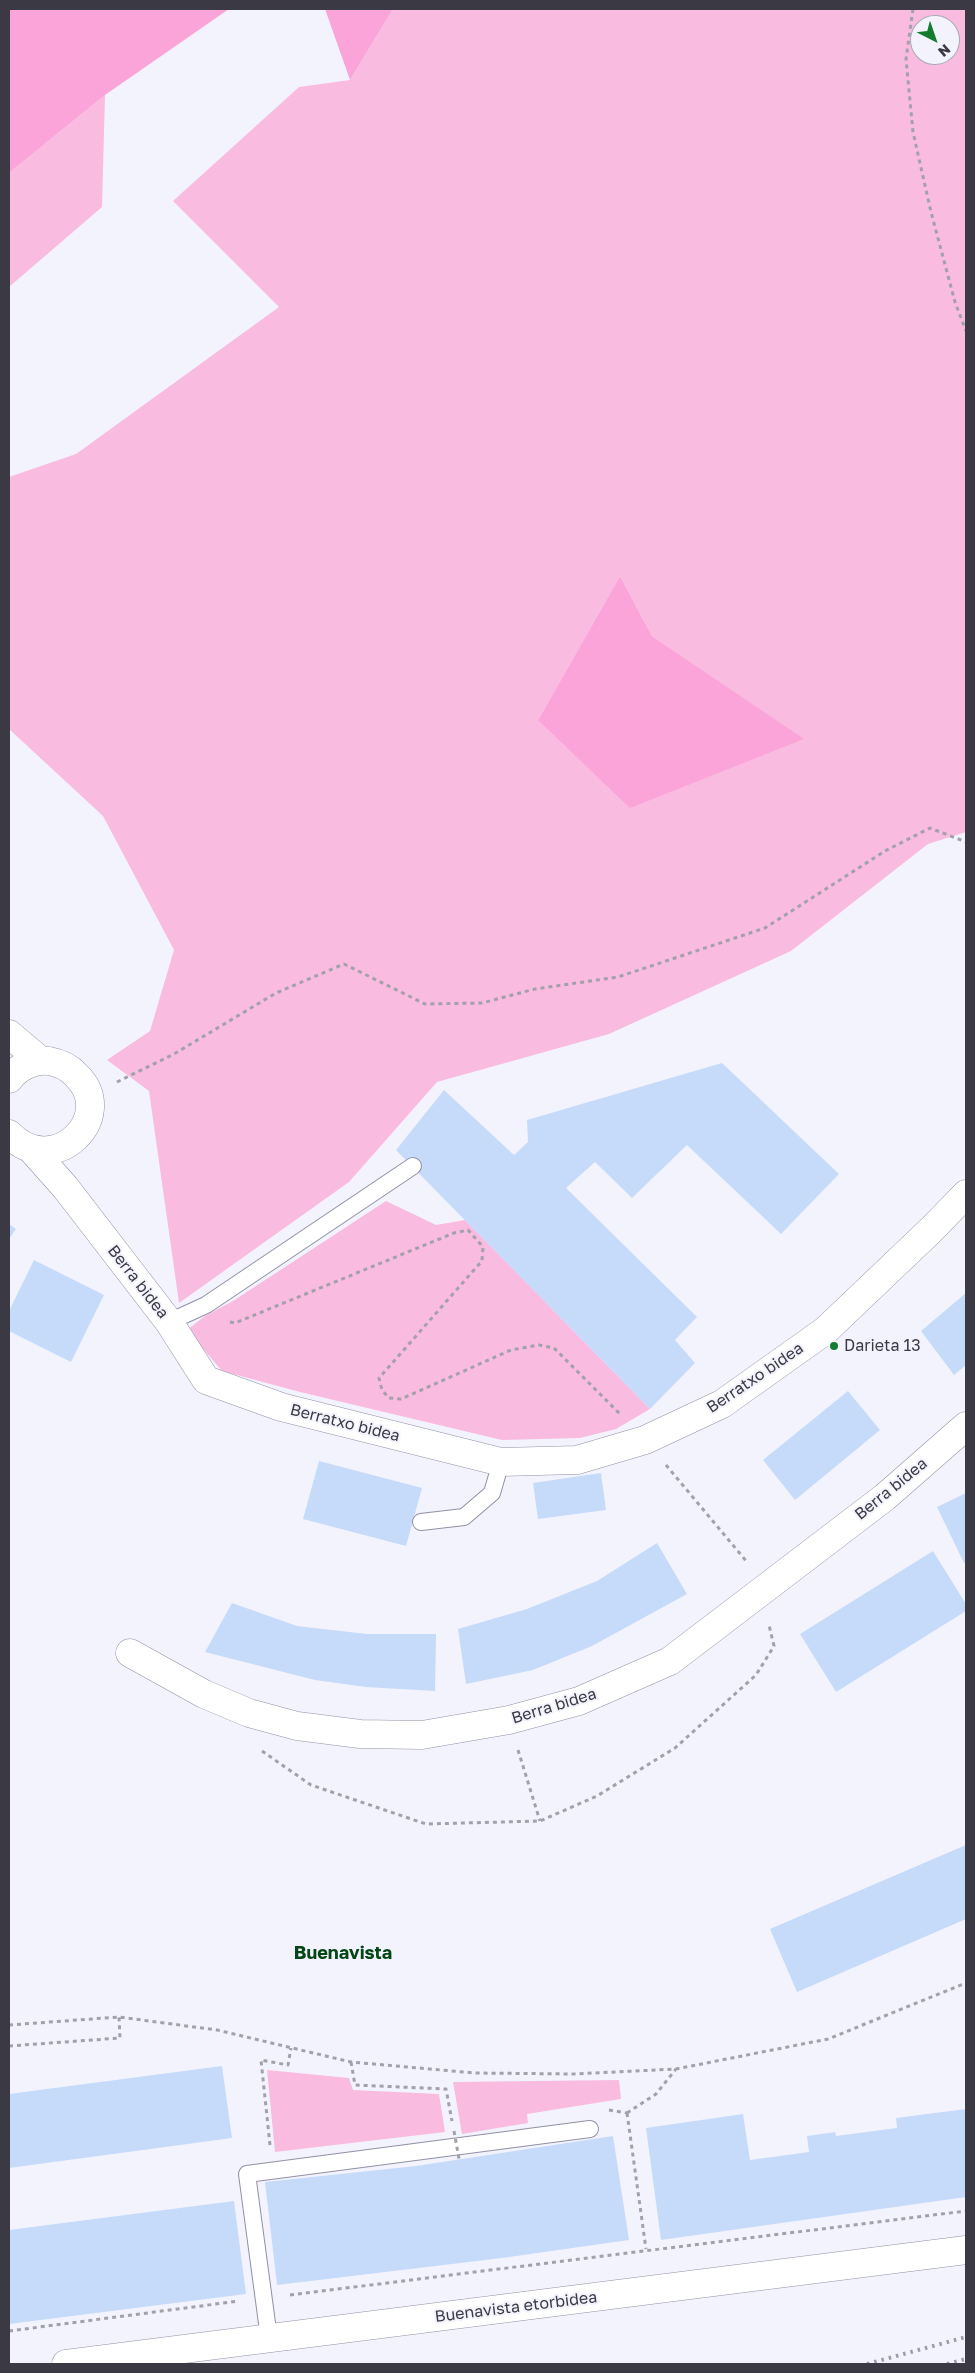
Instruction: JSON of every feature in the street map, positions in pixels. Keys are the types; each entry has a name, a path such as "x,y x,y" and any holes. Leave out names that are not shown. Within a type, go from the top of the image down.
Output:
{"street":[{"path":"9,1034 41,1061"},
{"path":"9,1134 18,1143 43,1150 63,1147 76,1138 85,1126 90,1110 89,1100 82,1080 71,1070 57,1062 41,1061 26,1065 10,1073"},
{"name":"Berra bidea","path":"43,1150 65,1187 169,1322 206,1380"},
{"name":"Berratxo bidea","path":"206,1380 281,1407 501,1462 577,1460 645,1440 722,1404 826,1330 966,1194"},
{"name":"Berra bidea","path":"130,1653 204,1694 249,1713 297,1726 360,1734 422,1735 509,1720 579,1701 670,1661 885,1497 966,1426"},
{"name":"Buenavista etorbidea","path":"66,2364 966,2250"}],"lane":[{"path":"169,1322 206,1305 413,1166"},
{"path":"421,1522 464,1517 492,1493 501,1462"},
{"path":"269,2338 246,2174 590,2129"}],"path":[{"path":"913,9 906,59 913,132 930,212 955,302 966,331"},
{"path":"89,1100 127,1076 174,1054 276,993 344,964 425,1004 482,1003 535,989 618,977 765,928 885,851 930,828 966,842"},
{"path":"206,1305 216,1318 235,1323 454,1232 468,1230 483,1247 482,1261 379,1378 382,1390 389,1398 400,1399 511,1350 539,1345 554,1348 645,1440 784,1607 768,1623 774,1646 756,1675 675,1748 597,1796 540,1821 426,1824 311,1785 255,1747 247,1730 249,1713"},
{"path":"509,1720 540,1821"},
{"path":"9,2025 119,2017 217,2030 351,2062 475,2073 573,2074 676,2069 828,2039 966,1983"},
{"path":"9,2046 120,2038 119,2017"},
{"path":"273,2171 261,2060 288,2066 291,2048"},
{"path":"351,2062 355,2085 446,2089 459,2159"},
{"path":"646,2249 627,2114 656,2094 676,2069"},
{"path":"9,2331 646,2249 966,2211"}],"shaded area":[{"path":"9,9 229,9 105,95 9,173"},
{"path":"325,9 393,9 350,80"},
{"path":"393,9 966,9 966,832 928,844 791,951 609,1034 437,1082 349,1182 179,1303 149,1091 107,1060 150,1031 174,950 103,816 9,729 9,477 76,454 279,307 173,201 299,87 350,80","holes":["620,576 652,636 803,739 538,720"]},
{"path":"105,95 102,207 9,287 9,173"},
{"path":"620,576 652,636 804,739 630,808 538,720"},
{"path":"386,1201 436,1225 465,1220 650,1409 616,1429 580,1438 502,1440 300,1392 222,1371 187,1330 205,1316 233,1301"},
{"path":"267,2070 349,2078 353,2090 439,2094 445,2132 275,2152"},
{"path":"619,2080 621,2099 527,2114 528,2123 462,2134 453,2082"}],"building":[{"path":"722,1063 839,1174 781,1234 687,1145 632,1198 595,1162 566,1188 697,1317 675,1340 695,1363 650,1409 396,1150 444,1090 514,1155 528,1142 527,1120"},
{"path":"9,1224 16,1229 9,1239"},
{"path":"34,1260 104,1295 71,1362 9,1331 9,1311"},
{"path":"966,1293 966,1365 954,1375 921,1331"},
{"path":"848,1391 880,1430 795,1500 763,1460"},
{"path":"319,1461 422,1488 406,1546 303,1519"},
{"path":"601,1473 606,1510 538,1519 533,1483"},
{"path":"966,1493 966,1562 964,1563 937,1507"},
{"path":"657,1543 687,1594 592,1646 533,1670 466,1684 458,1629 527,1609 597,1581"},
{"path":"933,1551 966,1604 966,1611 836,1692 800,1634"},
{"path":"232,1603 297,1626 367,1634 436,1634 435,1691 366,1687 315,1680 205,1652"},
{"path":"966,1845 966,1919 797,1992 770,1929"},
{"path":"222,2066 232,2138 9,2168 9,2094"},
{"path":"966,2109 966,2197 661,2240 646,2128 743,2114 750,2160 809,2152 807,2136 835,2132 836,2136 897,2128 896,2118"},
{"path":"613,2136 629,2240 502,2258 277,2285 265,2182 416,2166"},
{"path":"234,2201 246,2294 9,2324 9,2230"}],"railway":[{"path":"867,2364 966,2337"},
{"path":"947,2364 966,2359"}],"place":[{"name":"Darieta 13","path":"834,1346"}],"district":[{"name":"Buenavista","path":"343,1953"}]}
